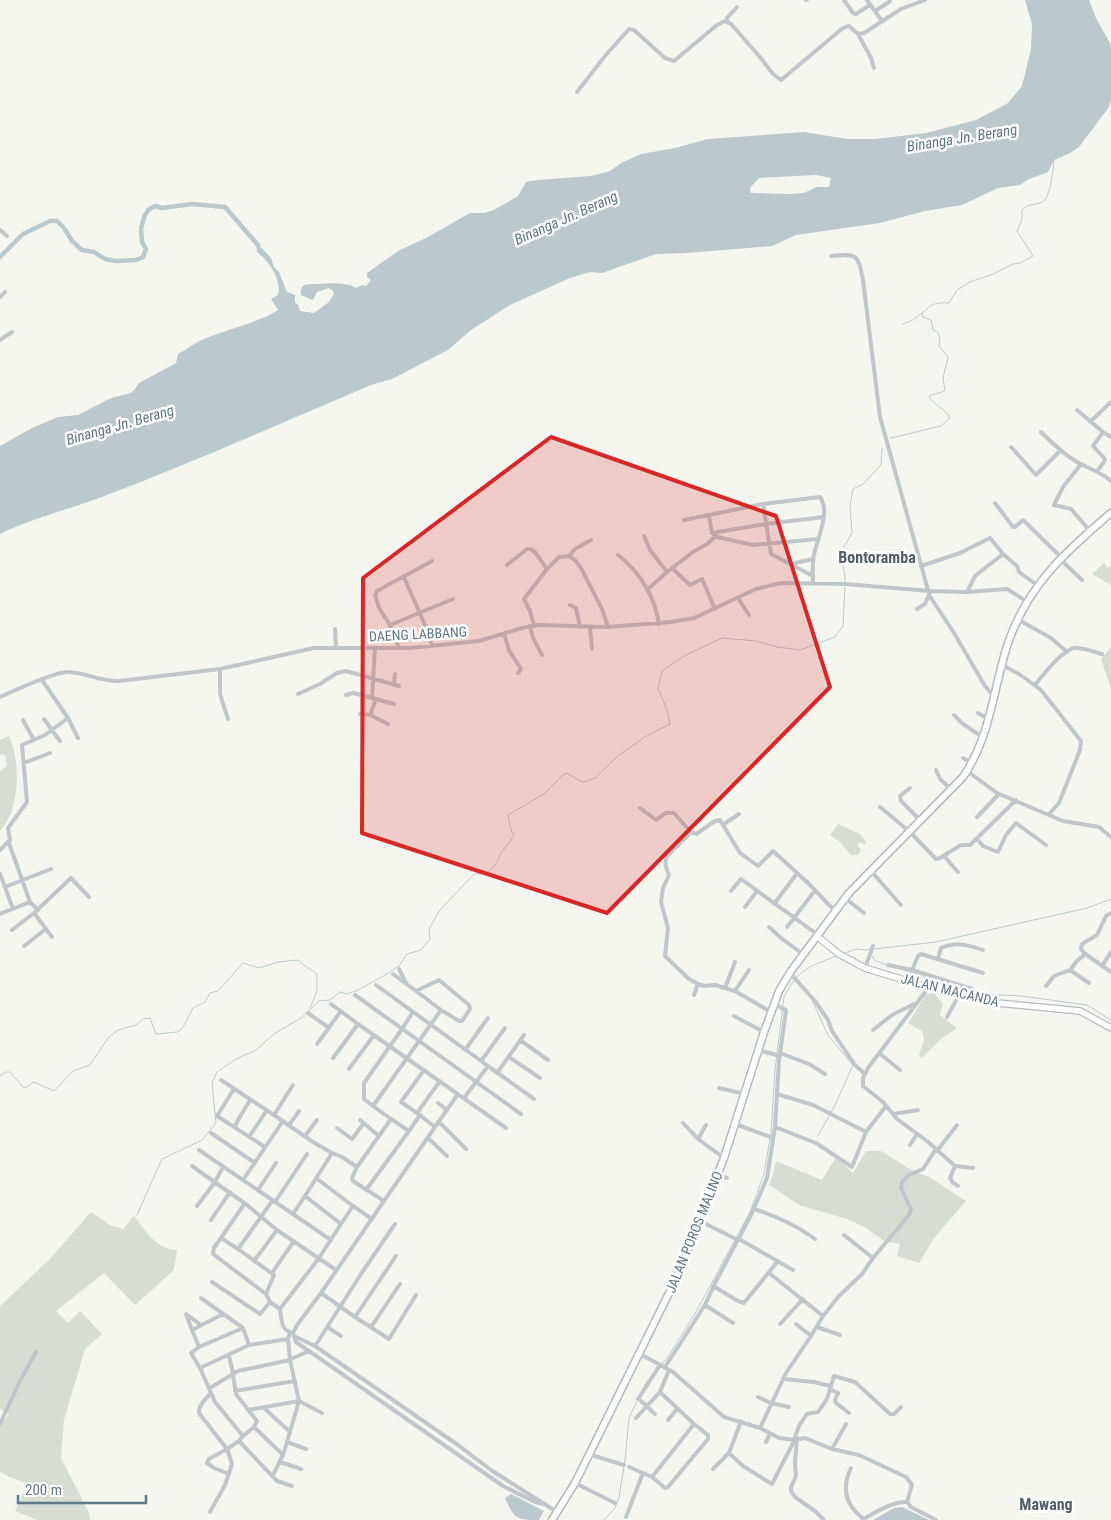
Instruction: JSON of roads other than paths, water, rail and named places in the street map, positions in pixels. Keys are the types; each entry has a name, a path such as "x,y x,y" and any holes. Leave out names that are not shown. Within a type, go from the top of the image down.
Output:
{"main road":[{"name":"JALAN POROS MALINO","path":"552,1520 575,1483 671,1290 724,1158 770,1012 776,1006 794,977 804,955 845,898 952,790 967,771 984,738 1008,645 1017,619 1026,601 1037,585 1061,558 1111,513"}],"street":[{"path":"844,0 854,14 870,5"},
{"path":"867,0 882,21"},
{"path":"875,11 890,0"},
{"path":"858,34 864,33 901,9 925,0"},
{"path":"727,22 728,16 737,7"},
{"path":"727,22 760,57 773,74 781,80 844,28 850,27 858,34 871,58 874,68"},
{"path":"577,92 629,29 634,30 667,60 674,61 716,25 727,22"},
{"path":"0,230 7,236"},
{"path":"831,256 851,255 857,258 859,262 863,280 880,416 929,592 984,686 990,692 995,693"},
{"path":"0,297 4,292"},
{"path":"0,340 12,332"},
{"path":"1091,421 1111,402"},
{"path":"1077,410 1111,437"},
{"path":"1041,432 1060,451 1111,481"},
{"path":"1097,472 1105,459 1093,446 1103,432"},
{"path":"1011,447 1036,475 1060,451"},
{"path":"1081,464 1063,488 1054,505 1071,509 1090,531"},
{"path":"684,520 763,504 820,497 824,504 824,517 814,559 813,583"},
{"path":"995,503 1013,527 1023,520 1082,580"},
{"path":"763,504 771,554 813,576"},
{"path":"709,516 714,535"},
{"path":"647,590 693,552 708,544 714,535 766,524 824,517"},
{"path":"714,535 753,545 770,545 818,539"},
{"path":"644,536 650,550 667,572"},
{"path":"921,566 960,553 990,538 1003,554 1017,566 1019,572 1037,585"},
{"path":"569,556 575,549 591,540"},
{"path":"507,565 527,549 530,549 535,552 547,569"},
{"path":"969,589 978,574 1003,554"},
{"path":"542,655 533,638 530,611 524,599 547,569 559,557 569,556 581,568 602,609 608,627"},
{"path":"618,556 631,567 647,590 654,603 659,624"},
{"path":"791,564 814,559"},
{"path":"399,648 390,625 379,608 376,592 432,561"},
{"path":"673,569 690,585 702,579 715,609"},
{"path":"404,577 420,612 432,646"},
{"name":"DAENG LABBANG","path":"0,697 65,672 112,682 159,678 220,668 305,649 399,648 473,642 532,626 549,624 608,627 659,624 694,618 762,586 780,583 845,584 929,592 1007,589 1026,601"},
{"path":"917,609 924,604 929,592"},
{"path":"738,598 749,615"},
{"path":"390,625 453,599"},
{"path":"570,605 576,608 580,627"},
{"path":"1017,619 1051,638 1067,652"},
{"path":"590,627 592,649"},
{"path":"335,629 336,648"},
{"path":"504,634 509,650 521,669 518,673"},
{"path":"370,716 374,698 375,648"},
{"path":"1035,686 1049,667 1075,648 1102,654"},
{"path":"1002,665 1041,690 1081,741 1080,750 1059,803 1050,813"},
{"path":"220,668 220,694 228,719"},
{"path":"298,694 342,671 354,672 396,685 395,674"},
{"path":"42,680 68,718 78,738"},
{"path":"346,695 352,692 394,704"},
{"path":"978,713 989,719"},
{"path":"360,714 388,724"},
{"path":"954,715 984,738"},
{"path":"0,850 10,840 8,828 27,802 22,745 52,730 68,718"},
{"path":"44,719 60,741"},
{"path":"23,720 34,740"},
{"path":"24,763 50,753"},
{"path":"963,758 972,763"},
{"path":"936,770 940,779 952,790"},
{"path":"967,771 999,794 1063,821 1099,827 1111,838"},
{"path":"910,788 900,796 901,801 921,821"},
{"path":"977,817 999,794"},
{"path":"880,807 910,832 936,859 944,856 961,844 970,845 1016,800"},
{"path":"640,808 656,820 666,813 674,813 691,832 696,834 718,820 724,824 735,848 740,853 758,866 773,851 835,911"},
{"path":"724,824 739,814"},
{"path":"977,839 983,846 998,852 1006,835 1016,824 1046,845"},
{"path":"691,832 667,856 665,865 669,875 661,902 668,928 665,956 689,979 698,984 704,986 715,985 734,991 770,1012"},
{"path":"8,843 30,902 52,937"},
{"path":"944,856 958,872"},
{"path":"5,887 51,869"},
{"path":"871,872 901,905"},
{"path":"0,874 13,909"},
{"path":"774,904 795,876"},
{"path":"12,930 36,912 71,878 89,897"},
{"path":"731,890 741,879 818,936"},
{"path":"745,907 757,891"},
{"path":"787,927 813,893"},
{"path":"845,898 864,913"},
{"path":"0,914 30,902"},
{"path":"1111,913 1106,916 1097,935 1082,944 1081,949 1111,972"},
{"path":"769,927 804,955"},
{"path":"24,946 46,929"},
{"name":"JALAN MACANDA","path":"818,936 846,959 865,968 959,995 1004,1004 1080,1011 1111,1028"},
{"path":"938,959 941,948 957,943 963,943 983,950"},
{"path":"865,968 873,947"},
{"path":"1102,966 1111,952"},
{"path":"1046,986 1054,976 1070,970 1084,953"},
{"path":"908,981 919,955 938,959 983,974"},
{"path":"725,988 735,962"},
{"path":"888,965 912,970 972,989"},
{"path":"399,969 407,985"},
{"path":"734,991 749,970"},
{"path":"1070,970 1089,983"},
{"path":"393,974 441,1010 461,1021 471,1007 439,980 416,991"},
{"path":"794,977 816,1000 832,1031 855,1065 865,1074"},
{"path":"694,995 698,984"},
{"path":"376,985 534,1099"},
{"path":"928,987 865,1074 863,1086 904,1125 955,1166 973,1168"},
{"path":"355,995 521,1114"},
{"path":"947,1017 959,995"},
{"path":"330,1004 506,1128"},
{"path":"873,1030 892,1015 914,1004"},
{"path":"655,1414 639,1400 705,1305 713,1286 754,1209 767,1178 775,1127 780,1055 786,1010 776,1006"},
{"path":"373,1106 441,1010"},
{"path":"317,1044 341,1011"},
{"path":"409,1131 364,1099 363,1084 413,1012"},
{"path":"308,1014 329,1028"},
{"path":"734,1016 764,1032"},
{"path":"465,1050 488,1018"},
{"path":"333,1058 358,1024"},
{"path":"480,1061 505,1028"},
{"path":"349,1069 374,1035"},
{"path":"497,1073 524,1035"},
{"path":"520,1040 548,1060"},
{"path":"758,1050 809,1064 825,1074"},
{"path":"879,1053 900,1070"},
{"path":"509,1057 540,1078"},
{"path":"464,1098 488,1066"},
{"path":"424,1070 401,1102 435,1127"},
{"path":"221,1080 305,1136 357,1167"},
{"path":"366,1190 409,1131 440,1081"},
{"path":"274,1115 293,1085"},
{"path":"719,1088 745,1094"},
{"path":"234,1089 217,1116 265,1147"},
{"path":"200,1368 249,1345 288,1339 293,1334 297,1325 458,1094"},
{"path":"777,1094 813,1105 866,1132"},
{"path":"234,1127 250,1100"},
{"path":"438,1103 447,1110"},
{"path":"775,1127 816,1143 852,1167 866,1132 886,1106"},
{"path":"249,1137 267,1110"},
{"path":"892,1114 918,1110"},
{"path":"289,1125 299,1111"},
{"path":"384,1201 352,1180 357,1167 391,1119"},
{"path":"305,1136 318,1120"},
{"path":"243,1180 283,1121"},
{"path":"337,1128 352,1139 362,1122 379,1136"},
{"path":"438,1122 466,1148"},
{"path":"683,1123 698,1139 724,1158"},
{"path":"735,1124 772,1138"},
{"path":"698,1139 706,1125"},
{"path":"760,1428 783,1379 823,1316 839,1296 862,1274 911,1212 901,1188 902,1182 909,1175 923,1169 957,1125"},
{"path":"211,1133 255,1163"},
{"path":"910,1145 917,1134"},
{"path":"428,1138 447,1156"},
{"path":"199,1150 331,1240"},
{"path":"293,1214 332,1153"},
{"path":"238,1249 307,1154"},
{"path":"258,1190 276,1163"},
{"path":"192,1166 245,1203 277,1230 336,1270"},
{"path":"955,1166 950,1178 958,1186"},
{"path":"197,1206 224,1167"},
{"path":"718,1174 727,1178"},
{"path":"316,1178 372,1219"},
{"path":"211,1220 230,1192"},
{"path":"305,1196 341,1224"},
{"path":"245,1203 214,1248 213,1254 266,1294 270,1302 280,1309 283,1328 314,1346 452,1440 491,1470 557,1512"},
{"path":"280,1309 319,1258 353,1206"},
{"path":"754,1209 775,1215 801,1228 816,1239"},
{"path":"700,1221 793,1270"},
{"path":"314,1346 395,1224"},
{"path":"254,1261 277,1230"},
{"path":"844,1235 873,1258"},
{"path":"221,1238 272,1273 274,1277 266,1294"},
{"path":"272,1273 294,1241"},
{"path":"355,1317 396,1256"},
{"path":"713,1286 744,1303 778,1262"},
{"path":"769,1272 823,1316"},
{"path":"212,1282 260,1314 270,1302"},
{"path":"371,1327 400,1284"},
{"path":"321,1293 389,1339 416,1295"},
{"path":"201,1298 242,1328 249,1345"},
{"path":"780,1324 803,1299"},
{"path":"705,1305 732,1323"},
{"path":"198,1347 186,1314 201,1325"},
{"path":"192,1330 224,1314"},
{"path":"796,1324 811,1336"},
{"path":"327,1327 341,1336"},
{"path":"817,1327 840,1335"},
{"path":"242,1328 198,1347 191,1353 216,1402 243,1436"},
{"path":"293,1334 296,1342 504,1486 535,1502 543,1504"},
{"path":"273,1475 283,1455 299,1401 290,1360 288,1339"},
{"path":"210,1388 218,1381 233,1374 290,1360 309,1350"},
{"path":"0,1424 36,1352"},
{"path":"640,1354 670,1370 724,1416 760,1428 779,1438 809,1439 832,1449 864,1457 906,1477 912,1485 907,1502"},
{"path":"229,1356 234,1391 257,1421 254,1427 239,1441 209,1459 206,1463 229,1474"},
{"path":"636,1418 660,1392 670,1370"},
{"path":"824,1520 795,1497 791,1491 796,1474 796,1439 799,1426 807,1414 820,1411 827,1399 835,1375 850,1379 859,1384 890,1414 894,1414 901,1407"},
{"path":"783,1379 814,1382 830,1388 838,1393 835,1400 836,1403 850,1413"},
{"path":"234,1391 295,1381"},
{"path":"588,1454 643,1473 668,1488 706,1442 708,1436 660,1392"},
{"path":"210,1512 229,1474 232,1462 227,1449 199,1413 201,1406 211,1393"},
{"path":"758,1397 771,1403 789,1407"},
{"path":"248,1410 299,1401 322,1413"},
{"path":"264,1408 290,1432"},
{"path":"668,1420 677,1409"},
{"path":"713,1469 729,1453 741,1421"},
{"path":"652,1477 694,1424"},
{"path":"832,1449 846,1424"},
{"path":"254,1427 283,1455"},
{"path":"766,1442 770,1434"},
{"path":"729,1453 743,1466 772,1484 796,1439"},
{"path":"239,1441 277,1481 292,1486"},
{"path":"287,1442 306,1449"},
{"path":"280,1462 302,1469"},
{"path":"850,1468 845,1484 846,1498 856,1513 863,1519 895,1504 907,1502"},
{"path":"626,1517 643,1473"},
{"path":"575,1483 615,1503"},
{"path":"907,1502 911,1507 936,1520"}],"water":[{"name":"Binanga Jn. Berang","path":"1025,0 1089,0 1096,18 1111,45 1111,99 1109,107 1079,147 1054,160 1048,172 1027,180 1020,185 998,188 962,205 925,211 880,223 796,235 772,246 656,254 602,273 590,272 570,278 510,305 471,330 448,350 392,379 371,385 140,482 0,534 0,446 32,428 58,417 78,415 111,398 131,393 139,383 176,363 178,354 197,343 263,318 278,310 271,299 278,295 278,283 266,260 257,252 256,242 271,258 287,292 295,295 295,302 300,311 314,313 329,302 334,294 333,291 329,288 317,292 313,300 301,295 301,288 303,286 337,283 356,288 362,285 366,286 371,280 367,277 367,273 398,251 426,238 470,213 484,213 494,210 518,196 526,182 591,176 610,171 621,163 641,154 675,148 708,139 804,132 847,139 875,139 926,133 976,120 1008,103 1022,86 1031,49 1032,24","holes":["816,175 831,178 829,187 816,187 804,193 751,193 750,188 759,178"]},
{"path":"511,1494 544,1511 539,1520 526,1520 517,1517 505,1498"},
{"path":"902,1507 929,1520 873,1520 894,1508"}],"waterway":[{"path":"902,324 914,320 934,304 949,303 957,290 970,282 993,274 1013,264 1020,263 1033,256 1017,231 1022,219 1022,210 1044,201 1047,197 1051,184 1054,160"},
{"path":"0,257 23,234 50,221 57,221 72,241 82,250 94,252 105,259 116,261 136,260 143,257 146,249 142,242 141,229 148,210 155,206 162,208 192,204 225,207 258,245"},
{"path":"891,438 941,426 950,418 929,396 945,390 943,378 948,357 939,346 938,332 933,330 931,320 923,317 922,313"},
{"path":"845,583 840,554 852,533 850,505 853,489 863,484 881,465 882,448"},
{"path":"137,1215 162,1159 202,1140 216,1123 212,1083 217,1072 236,1059 256,1050 274,1034 301,1018 319,1001 330,1000 340,992 347,994 358,990 399,966 407,954 421,950 430,939 429,929 440,910 474,874 485,873 492,869 514,836 508,815 544,794 567,773 584,782 595,778 618,756 645,737 670,724 667,710 658,688 662,671 684,656 722,638 756,641 777,647 800,650 835,637 843,626 845,587"},
{"path":"843,954 856,949 865,950 936,942 1087,908 1111,899"},
{"path":"771,1135 775,1070 784,997 794,981 805,970 837,956"},
{"path":"872,956 876,961 887,965"},
{"path":"0,1076 10,1072 23,1087 27,1087 34,1082 54,1091 73,1071 90,1065 108,1038 118,1030 136,1025 143,1019 150,1018 156,1034 177,1032 182,1029 193,1008 205,1002 210,993 218,991 243,963 259,968 278,962 298,960 317,974 317,991 310,1008"},
{"path":"903,970 968,990"},
{"path":"972,991 983,994 1021,996 1087,1005 1111,1020"},
{"path":"812,1000 828,1035 853,1065 836,1103 818,1136"},
{"path":"661,1364 666,1360 696,1312 750,1212 764,1174 770,1139"},
{"path":"644,1386 656,1369"},
{"path":"604,1520 615,1508 619,1497 629,1418 637,1401"}],"district":[{"name":"Bontoramba","path":"877,557"},
{"name":"Mawang","path":"1046,1504"}]}
